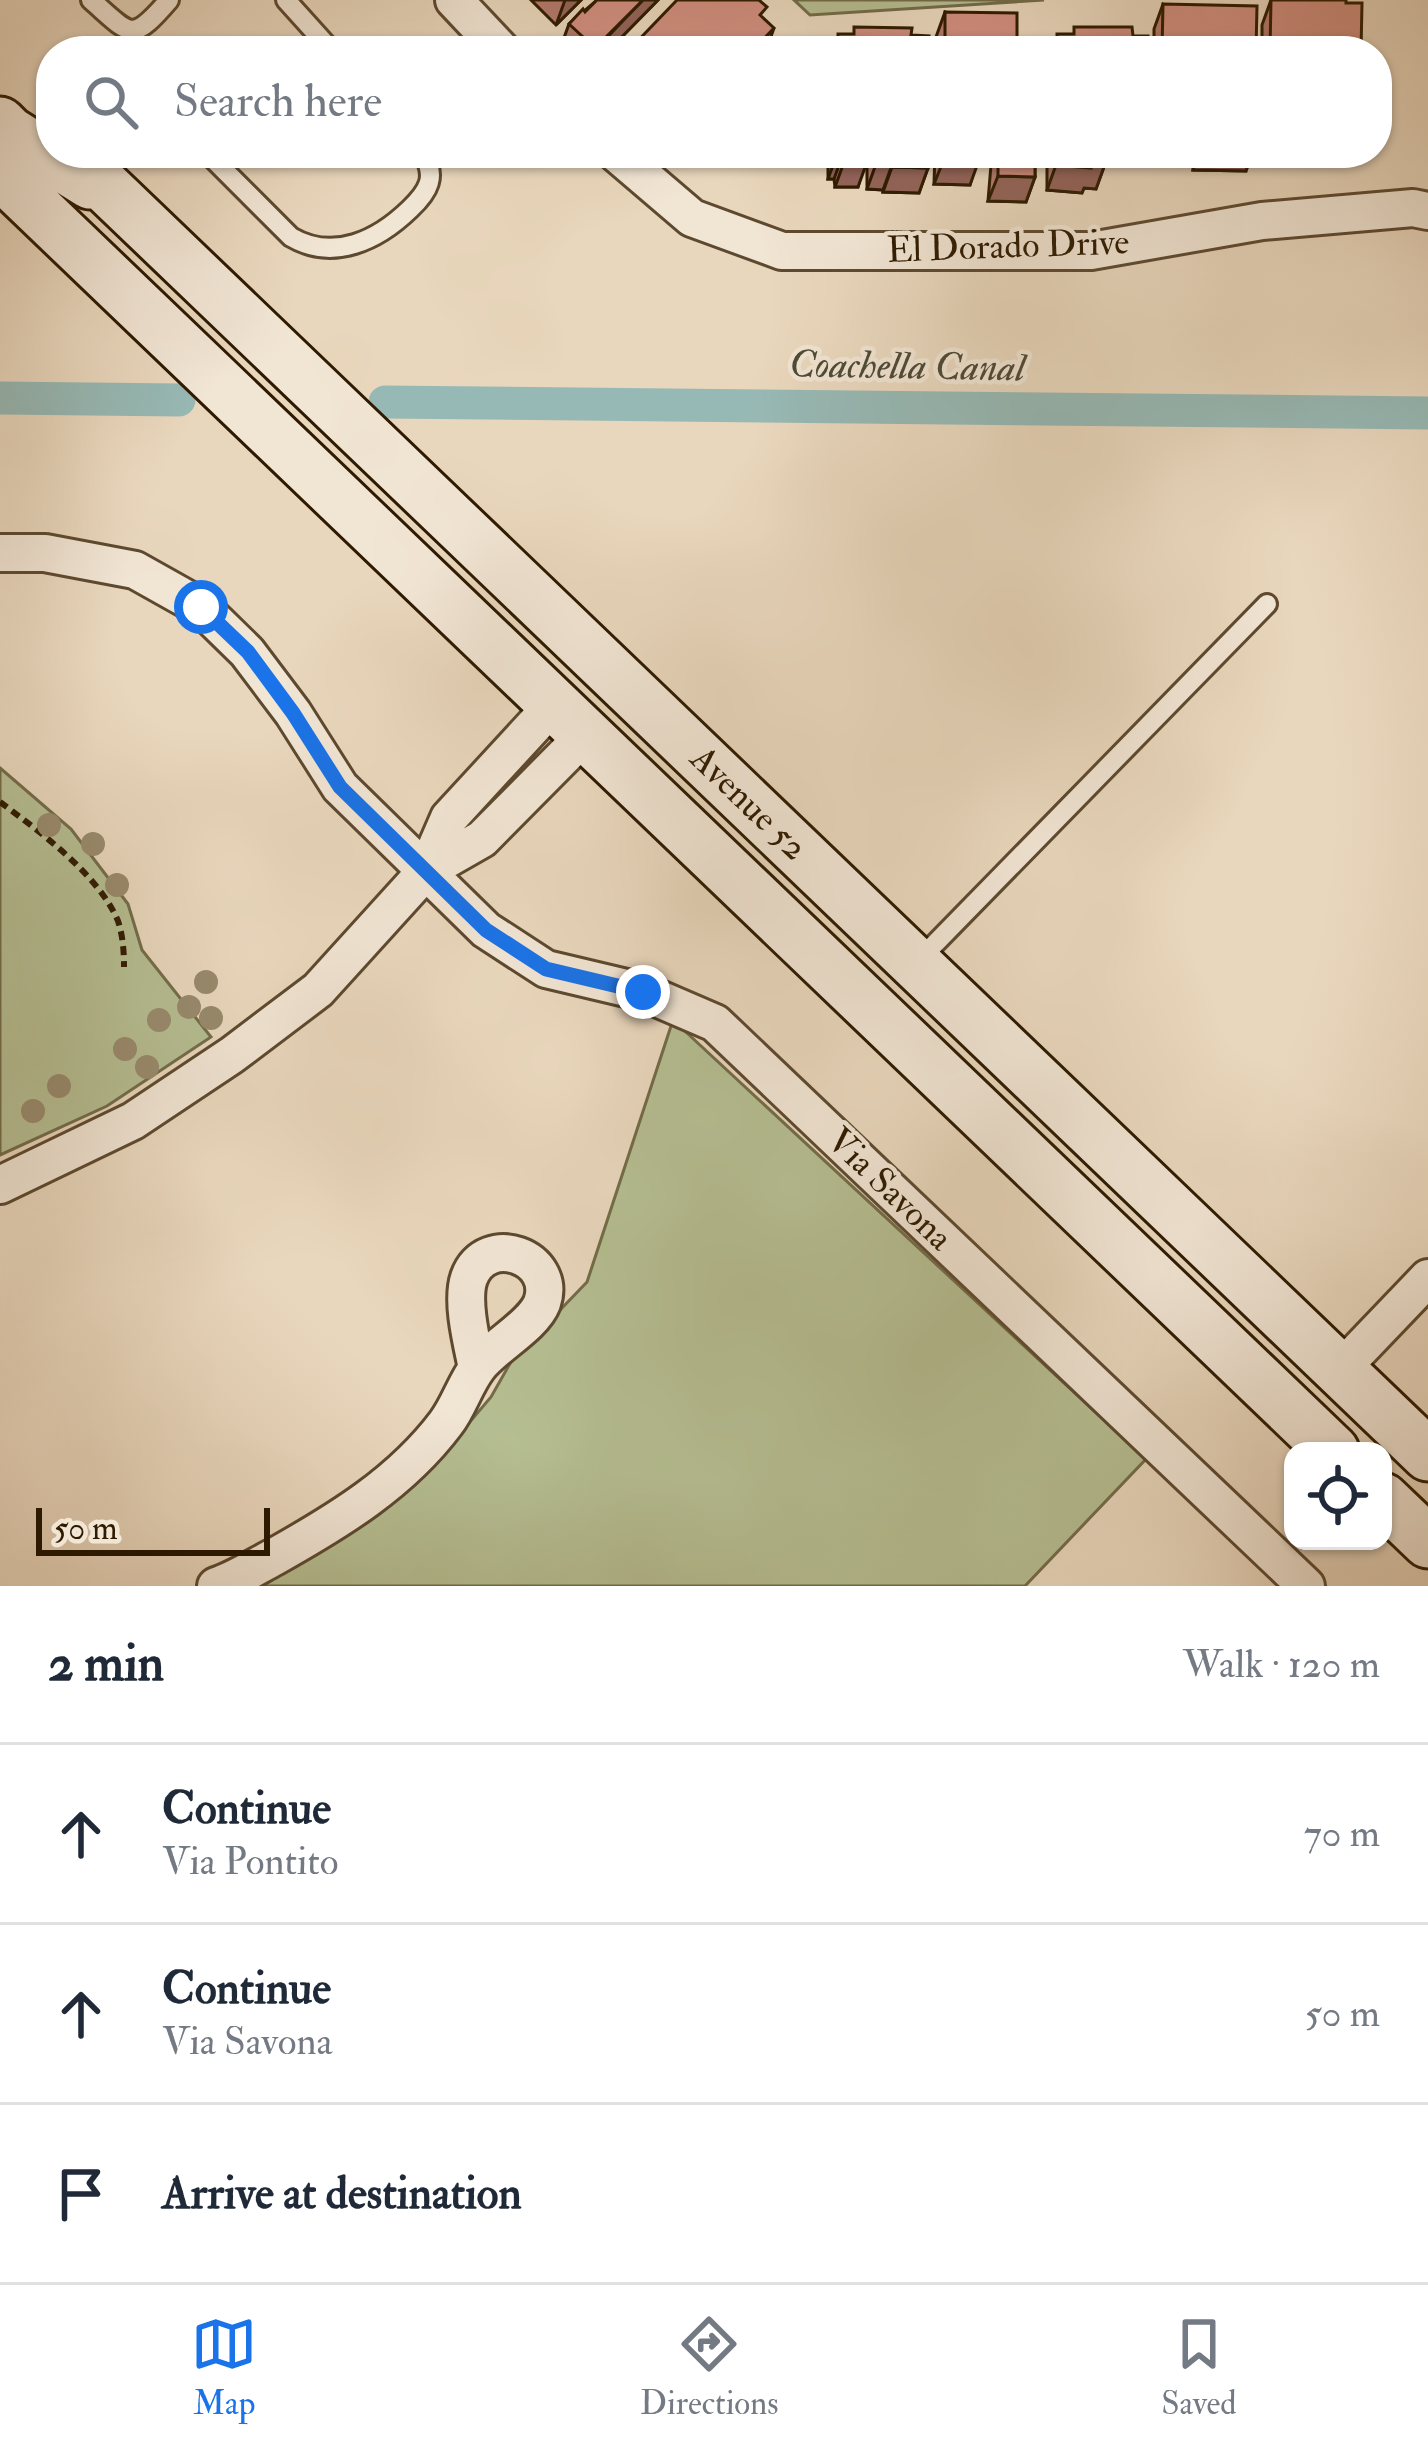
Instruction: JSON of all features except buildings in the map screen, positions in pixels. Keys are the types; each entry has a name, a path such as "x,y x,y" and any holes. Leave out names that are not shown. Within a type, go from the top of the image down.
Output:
{"main road":[{"path":"0,86 36,121"},
{"path":"0,123 36,149"},
{"path":"67,168 121,202"},
{"name":"Avenue 52","path":"86,168 1428,1455"},
{"name":"Avenue 52","path":"0,173 1324,1442"},
{"path":"569,718 588,696 608,703 693,786 787,840"},
{"path":"685,829 776,882 841,945 875,963 908,955"},
{"path":"1392,1508 1428,1542"}],"street":[{"path":"454,0 488,36"},
{"name":"El Dorado Drive","path":"634,168 692,218 782,251 1090,251 1262,221 1413,208 1428,211"},
{"name":"Via Savona","path":"0,553 45,553 135,570 201,607 248,652 340,787 486,930 546,969 643,992 715,1023 1306,1586"},
{"path":"0,1185 133,1121 318,990 426,871 449,818 569,718"},
{"path":"1340,1370 1428,1278"},
{"path":"216,1586 338,1522 403,1472 446,1424 477,1369"}],"lane":[{"path":"91,0 125,30 136,32 169,0"},
{"path":"286,0 318,36"},
{"path":"125,30 126,36"},
{"path":"222,168 291,237 322,248 358,244 387,231 426,194 432,178 429,168"},
{"path":"908,955 1267,604"}],"path":[{"path":"0,802 66,856 101,893 122,934 124,968"}],"green space":[{"path":"794,0 1044,0 810,15"},
{"path":"0,768 71,829 128,904 142,950 211,1037 107,1106 0,1155"},
{"path":"673,1020 1146,1459 1025,1586 256,1586 349,1532 431,1468 491,1397 512,1360 587,1282"}],"waterway":[{"name":"Coachella Canal","path":"0,398 179,400"},
{"name":"Coachella Canal","path":"385,402 1428,413"}],"route":[{"path":"201,607 248,652 340,787 486,930 546,969 643,992"}]}
